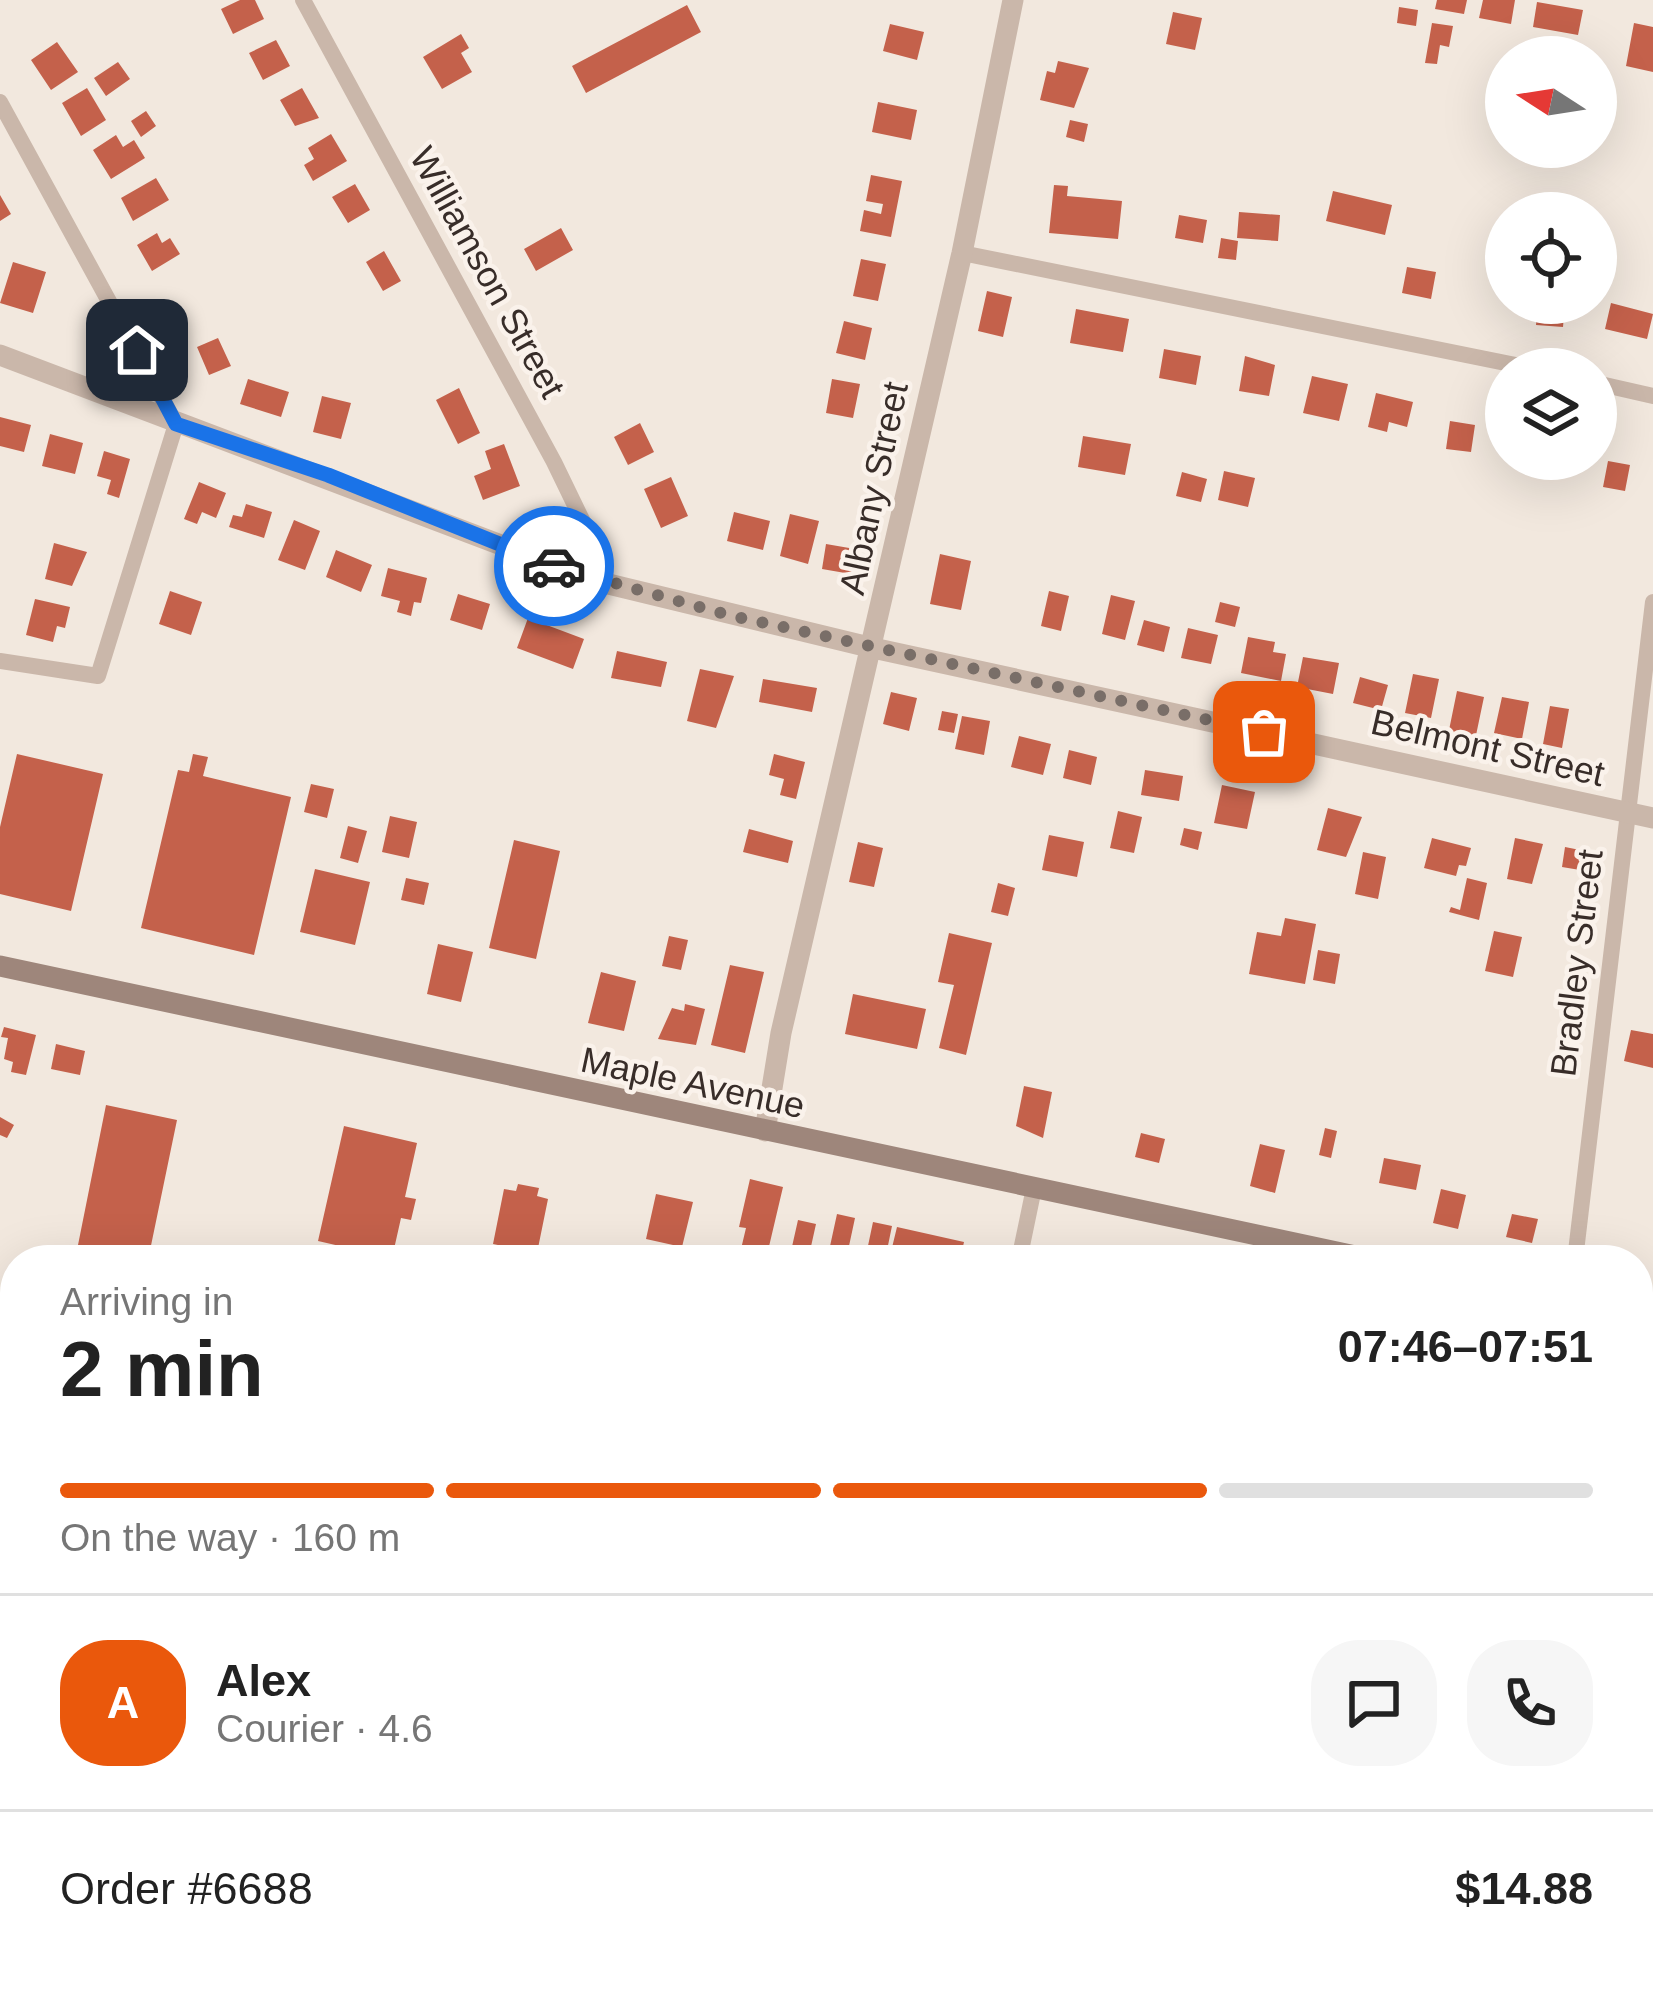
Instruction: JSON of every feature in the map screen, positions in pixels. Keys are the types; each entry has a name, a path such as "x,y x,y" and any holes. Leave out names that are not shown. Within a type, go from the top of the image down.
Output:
{"main road":[{"name":"Maple Avenue","path":"0,966 1303,1245"}],"street":[{"name":"Williamson Street","path":"304,0 554,463 600,557 596,581"},
{"name":"Albany Street","path":"765,1131 781,1033 962,253 1013,0"},
{"path":"0,102 176,424 98,676 0,661"},
{"path":"962,253 1485,359"},
{"name":"Belmont Street","path":"0,355 176,424 328,475 596,581 873,648 1653,818"},
{"path":"1617,388 1653,396"},
{"name":"Bradley Street","path":"1577,1245 1653,602"},
{"path":"1022,1245 1034,1188"}],"building":[{"path":"240,0 255,0 264,19 233,34 221,9"},
{"path":"1437,0 1467,0 1464,14 1435,9"},
{"path":"1483,0 1515,0 1511,24 1479,18"},
{"path":"1537,2 1583,10 1578,35 1533,27"},
{"path":"687,5 701,32 586,93 572,66"},
{"path":"1399,7 1418,10 1416,26 1397,23"},
{"path":"1173,12 1202,18 1195,50 1166,44"},
{"path":"1432,23 1453,26 1449,47 1440,45 1437,64 1425,63"},
{"path":"1634,23 1653,27 1653,72 1626,66"},
{"path":"890,24 924,32 917,60 883,51"},
{"path":"461,34 469,48 461,53 472,72 442,89 423,57"},
{"path":"276,40 290,66 263,80 249,53"},
{"path":"57,42 78,72 51,90 31,60"},
{"path":"1058,61 1089,68 1074,108 1040,100 1047,71 1055,73"},
{"path":"118,62 130,79 106,96 94,78"},
{"path":"87,88 106,120 81,136 62,103"},
{"path":"302,88 319,118 295,126 280,100"},
{"path":"878,102 917,110 911,140 872,132"},
{"path":"146,111 156,126 141,137 131,121"},
{"path":"1070,120 1088,124 1084,142 1066,137"},
{"path":"331,134 347,161 313,181 304,165 314,159 308,148"},
{"path":"116,135 123,147 134,140 145,158 111,179 93,150"},
{"path":"871,175 902,181 891,237 860,231 864,210 881,214 883,204 866,201"},
{"path":"156,178 169,200 133,221 121,198"},
{"path":"355,184 370,210 348,223 332,197"},
{"path":"1054,185 1068,186 1067,196 1122,201 1118,239 1049,233"},
{"path":"1333,191 1392,205 1385,235 1326,221"},
{"path":"0,195 11,214 0,221"},
{"path":"1239,212 1280,215 1278,241 1237,238"},
{"path":"1179,215 1207,220 1203,243 1175,238"},
{"path":"561,228 573,250 536,271 524,249"},
{"path":"157,233 162,243 170,238 180,254 152,271 137,245"},
{"path":"1221,238 1238,241 1236,260 1218,258"},
{"path":"384,251 401,281 383,291 366,262"},
{"path":"861,259 886,264 878,301 853,296"},
{"path":"13,262 46,272 33,313 0,303"},
{"path":"1407,267 1436,272 1431,299 1402,293"},
{"path":"987,291 1012,297 1003,337 978,331"},
{"path":"1617,305 1653,314 1647,339 1605,329 1606,324 1617,324"},
{"path":"1076,309 1129,319 1123,352 1070,343"},
{"path":"844,321 872,328 865,360 836,353"},
{"path":"218,338 231,366 209,375 197,347"},
{"path":"1164,349 1201,356 1196,385 1159,378"},
{"path":"1245,356 1275,365 1269,396 1239,391"},
{"path":"1312,376 1348,384 1339,421 1303,413"},
{"path":"248,379 289,392 281,417 240,404"},
{"path":"832,379 860,384 853,418 826,413"},
{"path":"459,388 480,433 458,444 436,400"},
{"path":"1376,393 1413,402 1407,427 1389,422 1387,432 1368,427"},
{"path":"322,396 351,403 341,439 313,432"},
{"path":"0,417 31,425 24,452 0,446"},
{"path":"1450,421 1475,425 1471,452 1446,449"},
{"path":"640,423 654,452 628,465 614,437"},
{"path":"50,434 83,443 75,474 42,466"},
{"path":"1083,436 1131,444 1125,475 1078,467"},
{"path":"504,444 520,486 483,500 474,476 491,469 485,451"},
{"path":"104,451 130,459 119,498 107,494 111,480 97,476"},
{"path":"1617,463 1630,465 1625,491 1603,487 1604,480 1617,480"},
{"path":"1224,471 1255,478 1248,507 1218,500"},
{"path":"1182,472 1207,479 1201,502 1176,496"},
{"path":"671,477 688,516 661,528 644,489"},
{"path":"199,482 226,493 216,518 202,512 197,524 184,519"},
{"path":"246,504 272,512 264,538 229,527 233,515 242,517"},
{"path":"734,512 770,521 763,550 727,541"},
{"path":"790,514 819,521 808,564 780,556"},
{"path":"294,520 320,531 305,570 278,560"},
{"path":"54,543 87,552 72,586 45,579"},
{"path":"826,544 855,549 851,574 822,569"},
{"path":"336,550 372,565 361,592 326,577"},
{"path":"940,554 971,561 961,610 930,604"},
{"path":"388,568 427,578 421,603 414,602 411,616 397,612 400,601 381,596"},
{"path":"170,591 202,602 191,635 159,624"},
{"path":"1049,591 1069,596 1061,631 1041,626"},
{"path":"458,594 490,604 482,630 450,620"},
{"path":"1111,595 1135,601 1125,640 1102,634"},
{"path":"35,599 70,607 65,628 57,626 53,642 26,635"},
{"path":"1220,602 1240,607 1235,627 1215,622"},
{"path":"528,618 584,639 573,669 517,648"},
{"path":"1144,620 1170,627 1164,652 1137,645"},
{"path":"1188,628 1218,635 1211,664 1181,658"},
{"path":"1248,637 1275,642 1273,652 1286,654 1281,681 1241,673"},
{"path":"617,651 667,662 661,687 611,678"},
{"path":"1303,657 1339,663 1333,694 1297,687"},
{"path":"700,669 734,676 716,728 687,721"},
{"path":"1413,674 1439,679 1431,718 1405,713"},
{"path":"1360,677 1388,685 1381,710 1353,703"},
{"path":"763,679 817,688 812,712 759,702"},
{"path":"1457,691 1484,697 1475,740 1448,735"},
{"path":"891,692 917,698 909,731 883,724"},
{"path":"1502,697 1529,702 1522,739 1494,733"},
{"path":"1550,706 1569,709 1562,748 1543,744"},
{"path":"942,711 958,714 954,733 938,730"},
{"path":"962,716 990,721 984,755 955,749"},
{"path":"1019,736 1051,744 1043,775 1011,767"},
{"path":"1069,750 1097,757 1091,785 1063,778"},
{"path":"17,754 103,774 71,911 0,894 0,827"},
{"path":"193,754 208,757 203,776 291,797 254,955 141,928 178,770 189,772"},
{"path":"774,754 805,762 796,799 780,795 784,779 769,775"},
{"path":"1145,770 1183,776 1179,801 1141,795"},
{"path":"311,784 334,789 327,818 304,812"},
{"path":"1222,785 1255,792 1247,829 1214,823"},
{"path":"1328,808 1362,817 1346,857 1317,850"},
{"path":"1118,811 1142,817 1134,853 1110,848"},
{"path":"390,816 417,822 409,858 382,852"},
{"path":"348,826 367,831 358,863 340,858"},
{"path":"1184,828 1202,832 1198,850 1180,845"},
{"path":"749,829 793,841 788,863 743,852"},
{"path":"1049,835 1084,842 1077,877 1042,870"},
{"path":"1432,838 1471,848 1466,866 1459,865 1456,876 1424,868"},
{"path":"1515,838 1543,844 1532,884 1507,879"},
{"path":"514,840 560,851 536,959 489,948"},
{"path":"858,842 883,848 874,887 849,882"},
{"path":"1565,847 1595,853 1592,872 1562,867"},
{"path":"1363,852 1386,857 1378,899 1355,894"},
{"path":"315,869 370,882 355,945 300,932"},
{"path":"406,878 429,883 424,905 401,900"},
{"path":"1467,878 1487,883 1479,920 1449,912 1451,907 1460,910"},
{"path":"998,883 1015,888 1008,916 991,912"},
{"path":"1285,918 1316,924 1305,984 1249,974 1257,932 1281,936"},
{"path":"1494,931 1522,937 1513,977 1485,971"},
{"path":"949,933 992,943 966,1055 939,1048 954,985 938,982"},
{"path":"669,936 688,940 681,970 662,966"},
{"path":"438,944 473,952 461,1002 427,994"},
{"path":"1318,950 1340,954 1335,984 1313,980"},
{"path":"730,965 764,972 745,1053 711,1045"},
{"path":"601,972 636,981 624,1031 588,1023"},
{"path":"853,994 926,1009 917,1049 845,1034"},
{"path":"685,1004 705,1009 696,1045 658,1039 672,1008 684,1011"},
{"path":"4,1027 36,1035 26,1075 11,1072 13,1062 4,1059 8,1038 1,1037"},
{"path":"1631,1030 1653,1034 1653,1068 1624,1061"},
{"path":"56,1044 85,1051 80,1075 51,1069"},
{"path":"1024,1086 1052,1092 1043,1138 1016,1126"},
{"path":"106,1105 177,1120 151,1245 78,1245"},
{"path":"0,1117 14,1125 7,1138 0,1135"},
{"path":"344,1126 417,1143 405,1197 416,1199 411,1220 401,1218 395,1245 318,1241"},
{"path":"1325,1128 1337,1131 1331,1158 1319,1155"},
{"path":"1141,1133 1165,1139 1159,1163 1135,1157"},
{"path":"1260,1144 1285,1150 1275,1193 1250,1186"},
{"path":"1384,1158 1421,1165 1416,1190 1379,1183"},
{"path":"750,1179 783,1187 769,1245 742,1245 746,1228 739,1227"},
{"path":"518,1184 539,1188 537,1196 548,1199 539,1245 493,1244 504,1189 516,1191"},
{"path":"1441,1189 1466,1195 1458,1229 1433,1223"},
{"path":"656,1194 693,1202 682,1245 646,1239"},
{"path":"837,1214 855,1218 849,1245 830,1245"},
{"path":"1512,1214 1538,1219 1532,1243 1506,1237"},
{"path":"798,1220 816,1224 811,1245 792,1245"},
{"path":"873,1222 892,1226 888,1245 868,1245"},
{"path":"897,1227 964,1242 963,1245 893,1245"}],"way so far":[{"path":"554,566 728,615 1264,732"}],"route":[{"path":"137,350 176,424 328,475 554,566"}]}
